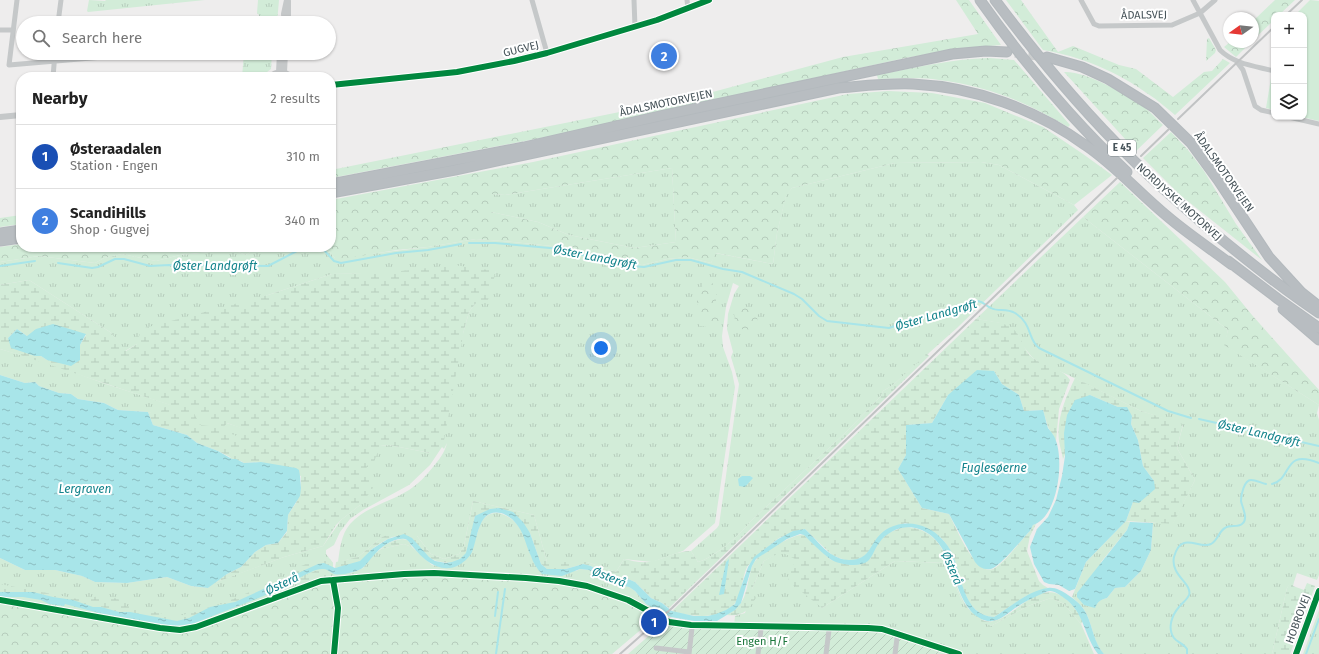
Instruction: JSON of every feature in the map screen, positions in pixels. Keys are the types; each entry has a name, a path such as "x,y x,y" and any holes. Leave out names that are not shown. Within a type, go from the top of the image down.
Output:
{"highway":[{"name":"NORDJYSKE MOTORVEJ","path":"980,0 1009,40 1037,74 1094,138 1156,200 1234,267 1319,328"},
{"name":"NORDJYSKE MOTORVEJ","path":"995,0 1055,76 1099,125 1164,190 1244,259 1319,313"},
{"name":"ÅDALSMOTORVEJEN","path":"336,183 524,147 664,115 952,54 986,51 1007,52"},
{"name":"ÅDALSMOTORVEJEN","path":"1047,57 1082,67 1108,79 1155,108 1191,143 1218,180 1269,257 1301,292 1319,306"},
{"name":"ÅDALSMOTORVEJEN","path":"336,192 455,170 838,88 878,84 913,84 953,89 1002,101 1054,125 1085,145 1107,162 1168,217 1234,267"},
{"path":"0,233 16,231"},
{"path":"0,241 16,239"},
{"path":"1234,267 1319,340"}],"street":[{"path":"17,0 9,65 76,60"},
{"path":"59,16 61,0"},
{"path":"287,0 288,16"},
{"path":"532,0 547,53"},
{"path":"634,0 635,27"},
{"path":"687,0 688,9"},
{"name":"GUGVEJ","path":"336,84 457,72 504,63 547,53 635,27 688,9 709,0"},
{"name":"ÅDALSVEJ","path":"1081,0 1094,24 1099,26 1172,25 1200,13 1215,0"},
{"path":"1193,0 1220,50 1226,56 1238,62 1271,70"},
{"path":"0,30 13,30"},
{"path":"281,60 282,72"},
{"path":"282,72 285,60"},
{"path":"54,72 55,62"},
{"path":"1238,62 1243,70 1255,106 1261,110 1271,112"},
{"path":"0,117 16,115"},
{"path":"1302,120 1319,124"},
{"name":"HOBROVEJ","path":"1296,654 1319,591"},
{"path":"656,648 689,653 692,628"},
{"path":"758,654 761,629"},
{"path":"826,654 829,630"},
{"path":"895,654 897,638"}],"green space":[{"path":"89,0 105,1 205,0 88,12"},
{"path":"258,0 279,0 278,16 259,16 257,13"},
{"path":"956,0 969,0 1001,45 957,49 905,58 546,137 336,177 336,169 694,97 843,57 978,34"},
{"path":"1006,0 1021,0 1058,52 1073,46 1119,65 1136,69 1173,97 1204,72 1212,71 1223,59 1230,63 1175,115 1152,96 1111,72 1071,56 1043,50"},
{"path":"1275,0 1295,0 1282,12 1271,12 1271,23 1259,34 1259,15"},
{"path":"1310,0 1319,1 1319,121 1307,118 1307,12 1298,12"},
{"path":"1209,38 1216,50 1215,53 1206,61 1207,39"},
{"path":"1225,48 1245,48 1236,57"},
{"path":"989,58 1014,60 1070,125 1068,127 1037,110 1006,96 974,86 931,79 878,79 877,75 947,62"},
{"path":"243,60 272,60 271,69 267,72 242,72"},
{"path":"1064,72 1084,75 1118,91 1145,108 1163,125 1136,151"},
{"path":"1271,78 1271,109 1266,108"},
{"path":"888,91 932,93 985,103 1043,127 1112,175 1074,205 999,165 981,162 895,163 792,188 786,196 777,233 773,264 716,253 711,263 687,257 667,259 642,265 618,261 606,256 577,252 562,247 476,239 341,259 335,258 330,252 336,252 336,199 533,162 848,94","holes":["672,168 676,242 634,248 569,235 538,222 491,212 491,194 505,195"]},
{"path":"1171,132 1188,150 1204,171 1236,224 1262,260 1180,195 1143,158"},
{"path":"981,162 999,165 1074,205 1078,210 957,328 893,385 883,391 881,396 847,431 740,533 712,556 698,562 691,551 719,525 739,384 731,357 733,352 727,329 728,314 734,294 739,286 733,283 726,307 722,336 723,347 732,372 735,387 715,523 683,551 652,562 624,559 616,572 587,562 547,562 534,515 473,501 464,546 459,554 444,559 431,554 417,536 382,537 358,557 338,562 343,537 350,524 363,513 402,494 416,485 425,477 437,462 443,453 447,443 444,449 442,447 430,465 409,485 363,510 350,519 340,532 334,545 326,550 326,554 333,563 332,573 351,573 363,568 374,554 381,549 404,544 412,547 432,565 446,568 465,551 475,538 482,521 493,513 499,513 510,518 520,528 537,568 576,571 580,569 589,570 608,583 629,587 635,591 646,604 663,612 656,617 605,594 516,579 424,576 321,582 310,588 200,629 176,632 0,603 0,558 25,570 55,570 82,576 95,582 127,583 167,577 191,586 208,588 214,583 284,557 323,546 341,520 360,505 298,458 148,412 118,410 104,403 78,399 71,394 59,393 39,386 35,382 25,383 0,375 0,349 45,362 106,384 273,438 380,446 389,445 430,453 469,312 493,279 496,271 332,274 268,295 137,344 125,351 110,332 29,280 0,285 0,262 39,256 95,263 104,258 122,254 156,261 180,255 210,252 238,252 246,255 250,252 330,252 335,258 428,247 476,239 562,247 577,252 606,256 618,261 642,265 667,259 687,257 711,263 715,253 773,264 777,233 786,195 792,188 895,163"},
{"path":"672,168 676,242 634,248 569,235 538,222 491,212 491,194 505,195"},
{"path":"1120,182 1225,282 1252,315 1319,390 1319,405 1224,345 1228,330 1083,217"},
{"path":"16,216 16,225 0,227 0,218"},
{"path":"1083,217 1228,330 1225,345 1319,405 1317,413 1319,420 1319,575 1317,580 1297,573 1294,582 1291,582 1287,588 1272,654 1104,654 1097,643 1086,613 1072,597 1086,562 1126,521 1130,522 1127,530 1101,562 1097,602 1107,598 1115,588 1125,587 1141,571 1151,550 1153,523 1173,523 1195,480 1177,448 1183,425 1141,411 1066,374 1040,363 1032,357 1023,346 1018,335 1000,323 976,319"},
{"path":"16,245 16,252 210,252 180,255 156,261 122,254 104,258 95,263 39,256 0,262 0,247"},
{"path":"238,252 250,252 246,255"},
{"path":"454,265 496,271 488,300 475,304 469,312 464,330 443,446 430,453 389,445 380,446 374,462 367,466 366,471 374,484 372,490 360,505 336,525 323,546 284,557 214,583 241,567 255,552 266,545 278,543 287,532 288,515 296,503 301,488 301,476 261,462 244,463 241,461 232,460 230,457 218,451 197,443 187,435 153,425 148,412 159,414 163,408 170,405 0,349 0,285 29,280 110,332 126,351 137,344 141,329 268,295 332,274 392,272","holes":["17,329 27,336 86,335 80,345 80,360 47,360 41,356 35,356 8,338","194,413 214,424 209,426 200,425","227,423 246,430 242,438 222,429"]},
{"path":"711,282 716,287 716,312 719,312 721,318 715,327 700,326 697,301 703,284"},
{"path":"742,306 758,313 756,330 740,329 735,322 734,313"},
{"path":"976,319 999,323 1012,328 1018,334 1027,351 1033,358 1058,370 1070,380 1059,409 1056,441 1048,427 1043,410 1024,411 1019,395 1002,384 994,371 948,395 932,423 907,425 906,455 898,469 922,508 949,514 961,539 973,558 986,569 993,569 997,567 1030,531 1033,525 1036,524 1030,536 1027,551 1039,581 1048,588 1026,596 994,617 984,615 976,610 970,602 965,593 948,546 935,534 905,523 878,538 871,549 863,557 856,560 845,560 832,555 805,529 779,538 747,567 738,598 730,608 715,615 706,616 688,615 672,611"},
{"path":"927,354 929,356 669,608 651,598 635,582 628,579 612,578 591,566 583,564 566,569 547,569 541,564 530,533 499,508 475,516 467,548 458,560 451,563 433,560 425,554 411,538 404,535 396,535 377,545 359,562 335,568 336,562 358,557 382,537 406,529 417,536 431,554 444,559 459,554 464,546 473,501 534,515 547,562 587,562 616,572 624,559 638,562 650,562 676,553 691,551 698,562 712,556 740,533 847,431 881,396 883,391 893,385"},
{"path":"1075,378 1141,411 1183,424 1177,448 1195,480 1173,524 1126,521 1133,502 1154,481 1143,466 1138,440 1131,424 1132,416 1118,407 1090,395 1063,459 1058,433 1060,416 1065,400"},
{"path":"904,527 922,530 935,539 950,566 961,596 969,609 980,619 992,621 1004,617 1028,600 1041,593 1055,593 1068,601 1083,621 1081,624 1064,604 1051,598 1028,606 991,626 971,617 964,606 945,563 895,561 822,608 788,581 795,559 781,552 764,561 752,589 756,598 747,609 741,614 727,615 738,606 744,598 751,568 755,562 764,553 786,540 804,535 831,560 856,564 888,533"},
{"path":"402,539 408,540 412,547 404,544 381,549 388,543"},
{"path":"781,551 795,558 822,608 895,561 945,563 964,606 991,626 1028,606 1051,598 1064,604 1081,624 1094,654 950,654 876,630 734,626 735,616 745,613 752,589 764,561"},
{"path":"323,558 330,559 333,563 333,567 328,565 319,565 296,575 296,570 301,566"},
{"path":"320,569 331,571 331,577 301,583 299,578"},
{"path":"424,576 514,579 559,584 603,594 656,617 612,654 0,654 0,603 176,632 200,629 310,588 321,582"},
{"path":"1290,582 1294,582 1293,586 1304,590 1307,583 1315,586 1290,654 1272,654 1287,588"},
{"path":"0,584 78,599 98,596 111,597 127,603 127,606 174,616 197,612 209,607 221,604 261,587 268,587 235,602 210,607 189,618 177,621 130,612 119,612 101,607 93,607 73,600 33,592 0,592"},
{"path":"1319,610 1319,654 1303,654"},
{"name":"Engen H/F","path":"660,626 734,626 876,630 950,654 628,654"}],"water":[{"path":"53,324 86,334 80,345 80,360 71,366 11,348 8,338 17,329 27,336 36,329"},
{"name":"Fuglesøerne","path":"977,370 994,371 1002,384 1019,395 1024,411 1043,410 1048,428 1055,439 1059,462 1057,488 1048,511 1041,520 1033,525 1030,531 1005,558 991,569 982,568 975,562 949,514 922,508 898,469 906,455 906,425 932,423 948,395"},
{"name":"Lergraven","path":"0,375 25,383 35,382 39,386 59,393 71,394 78,399 104,403 118,410 148,412 153,425 187,435 197,443 244,463 261,462 296,468 299,470 300,476 300,496 288,515 287,531 278,543 266,545 255,552 241,567 227,574 208,588 191,586 167,577 127,583 95,582 82,576 55,570 25,570 0,558"},
{"path":"1090,395 1118,407 1127,407 1132,416 1131,424 1138,440 1143,466 1154,481 1155,489 1139,503 1133,502 1126,521 1086,562 1075,589 1069,591 1059,585 1044,582 1034,564 1030,547 1037,529 1048,517 1056,500 1065,456 1064,433 1067,415 1075,400"},
{"path":"742,476 750,476 753,478 745,487 739,486 738,479"},
{"name":"Østerå","path":"499,508 513,512 523,522 530,533 541,564 547,569 566,569 583,564 591,566 612,578 628,579 635,582 651,598 662,603 672,611 694,616 708,616 716,614 735,604 748,567 754,557 778,539 793,531 805,529 824,549 831,554 849,560 862,557 866,554 879,535 889,528 899,524 916,524 935,533 948,546 952,553 965,593 976,610 984,615 994,617 1033,592 1048,588 1056,589 1074,599 1083,609 1087,615 1098,645 1104,654 1098,654 1093,647 1080,617 1071,603 1054,592 1047,591 1033,598 1018,606 998,620 988,621 978,617 969,609 962,597 947,558 940,546 931,536 919,529 908,527 897,529 887,535 879,543 868,561 855,565 844,564 830,559 804,535 800,534 787,539 756,559 752,566 741,603 735,610 717,621 694,621 671,617 646,604 635,591 629,587 608,583 589,570 580,569 562,576 542,574 534,563 522,532 512,519 501,513 493,513 483,519 471,554 466,560 457,566 450,568 438,567 422,556 408,541 405,539 400,539 392,541 380,549 365,566 359,570 347,574 335,574 326,569 316,570 299,578 299,582 192,624 173,626 99,613 65,604 64,606 49,604 41,600 23,597 0,597 0,592 33,592 73,600 93,607 101,607 119,612 130,612 177,621 189,618 210,607 235,602 318,564 324,563 335,568 360,561 372,549 388,539 404,534 412,538 429,557 435,561 446,563 452,562 460,559 466,553 475,516 490,509"},
{"path":"1130,522 1153,523 1151,550 1141,571 1125,587 1115,588 1107,598 1098,602 1095,608 1084,605 1077,597 1077,593 1127,530"},
{"path":"729,559 724,594 719,595 726,562"}],"waterway":[{"name":"Øster Landgrøft","path":"469,243 495,243 561,249 620,264 644,267 676,260 691,260 723,269 742,272 794,294 827,321 889,328 910,321 952,311 978,301 996,310 1012,312 1021,317 1025,322 1035,344 1039,348 1168,411 1191,418"},
{"name":"Øster Landgrøft","path":"326,252 334,261 341,263 396,253 428,250 461,244"},
{"name":"Øster Landgrøft","path":"58,263 92,268 98,267 115,259 124,259 150,266 268,266 295,252"},
{"name":"Øster Landgrøft","path":"0,266 35,261"},
{"name":"Øster Landgrøft","path":"1199,419 1319,446"},
{"path":"1272,484 1279,481 1293,462 1299,459 1307,459 1319,463"},
{"path":"1187,654 1187,649 1174,638 1171,630 1171,622 1174,614 1189,595 1188,587 1175,569 1174,557 1177,549 1181,544 1186,543 1201,545 1211,544 1225,528 1242,524 1245,516 1241,498 1246,482 1255,480 1266,484"},
{"path":"496,654 505,589"},
{"path":"495,616 498,592"},
{"path":"1306,654 1319,619"}],"tunnel":[{"path":"1015,53 1044,57"}],"railway":[{"path":"1289,12 1302,0"},
{"path":"1178,119 1271,30"},
{"path":"1141,156 1169,129"},
{"path":"620,654 672,608 1117,178"}],"cycle path":[{"path":"336,84 457,72 514,61 547,53 657,20 709,0"},
{"path":"0,600 160,628 180,630 196,627 321,581 434,573 526,578 559,581 587,586 628,600 669,622 691,625 882,629 959,654"},
{"path":"333,580 338,608 334,654"},
{"path":"1296,654 1319,591"}],"place":[{"name":"ScandiHills","path":"664,56"},
{"name":"Østeraadalen","path":"654,622"}]}
